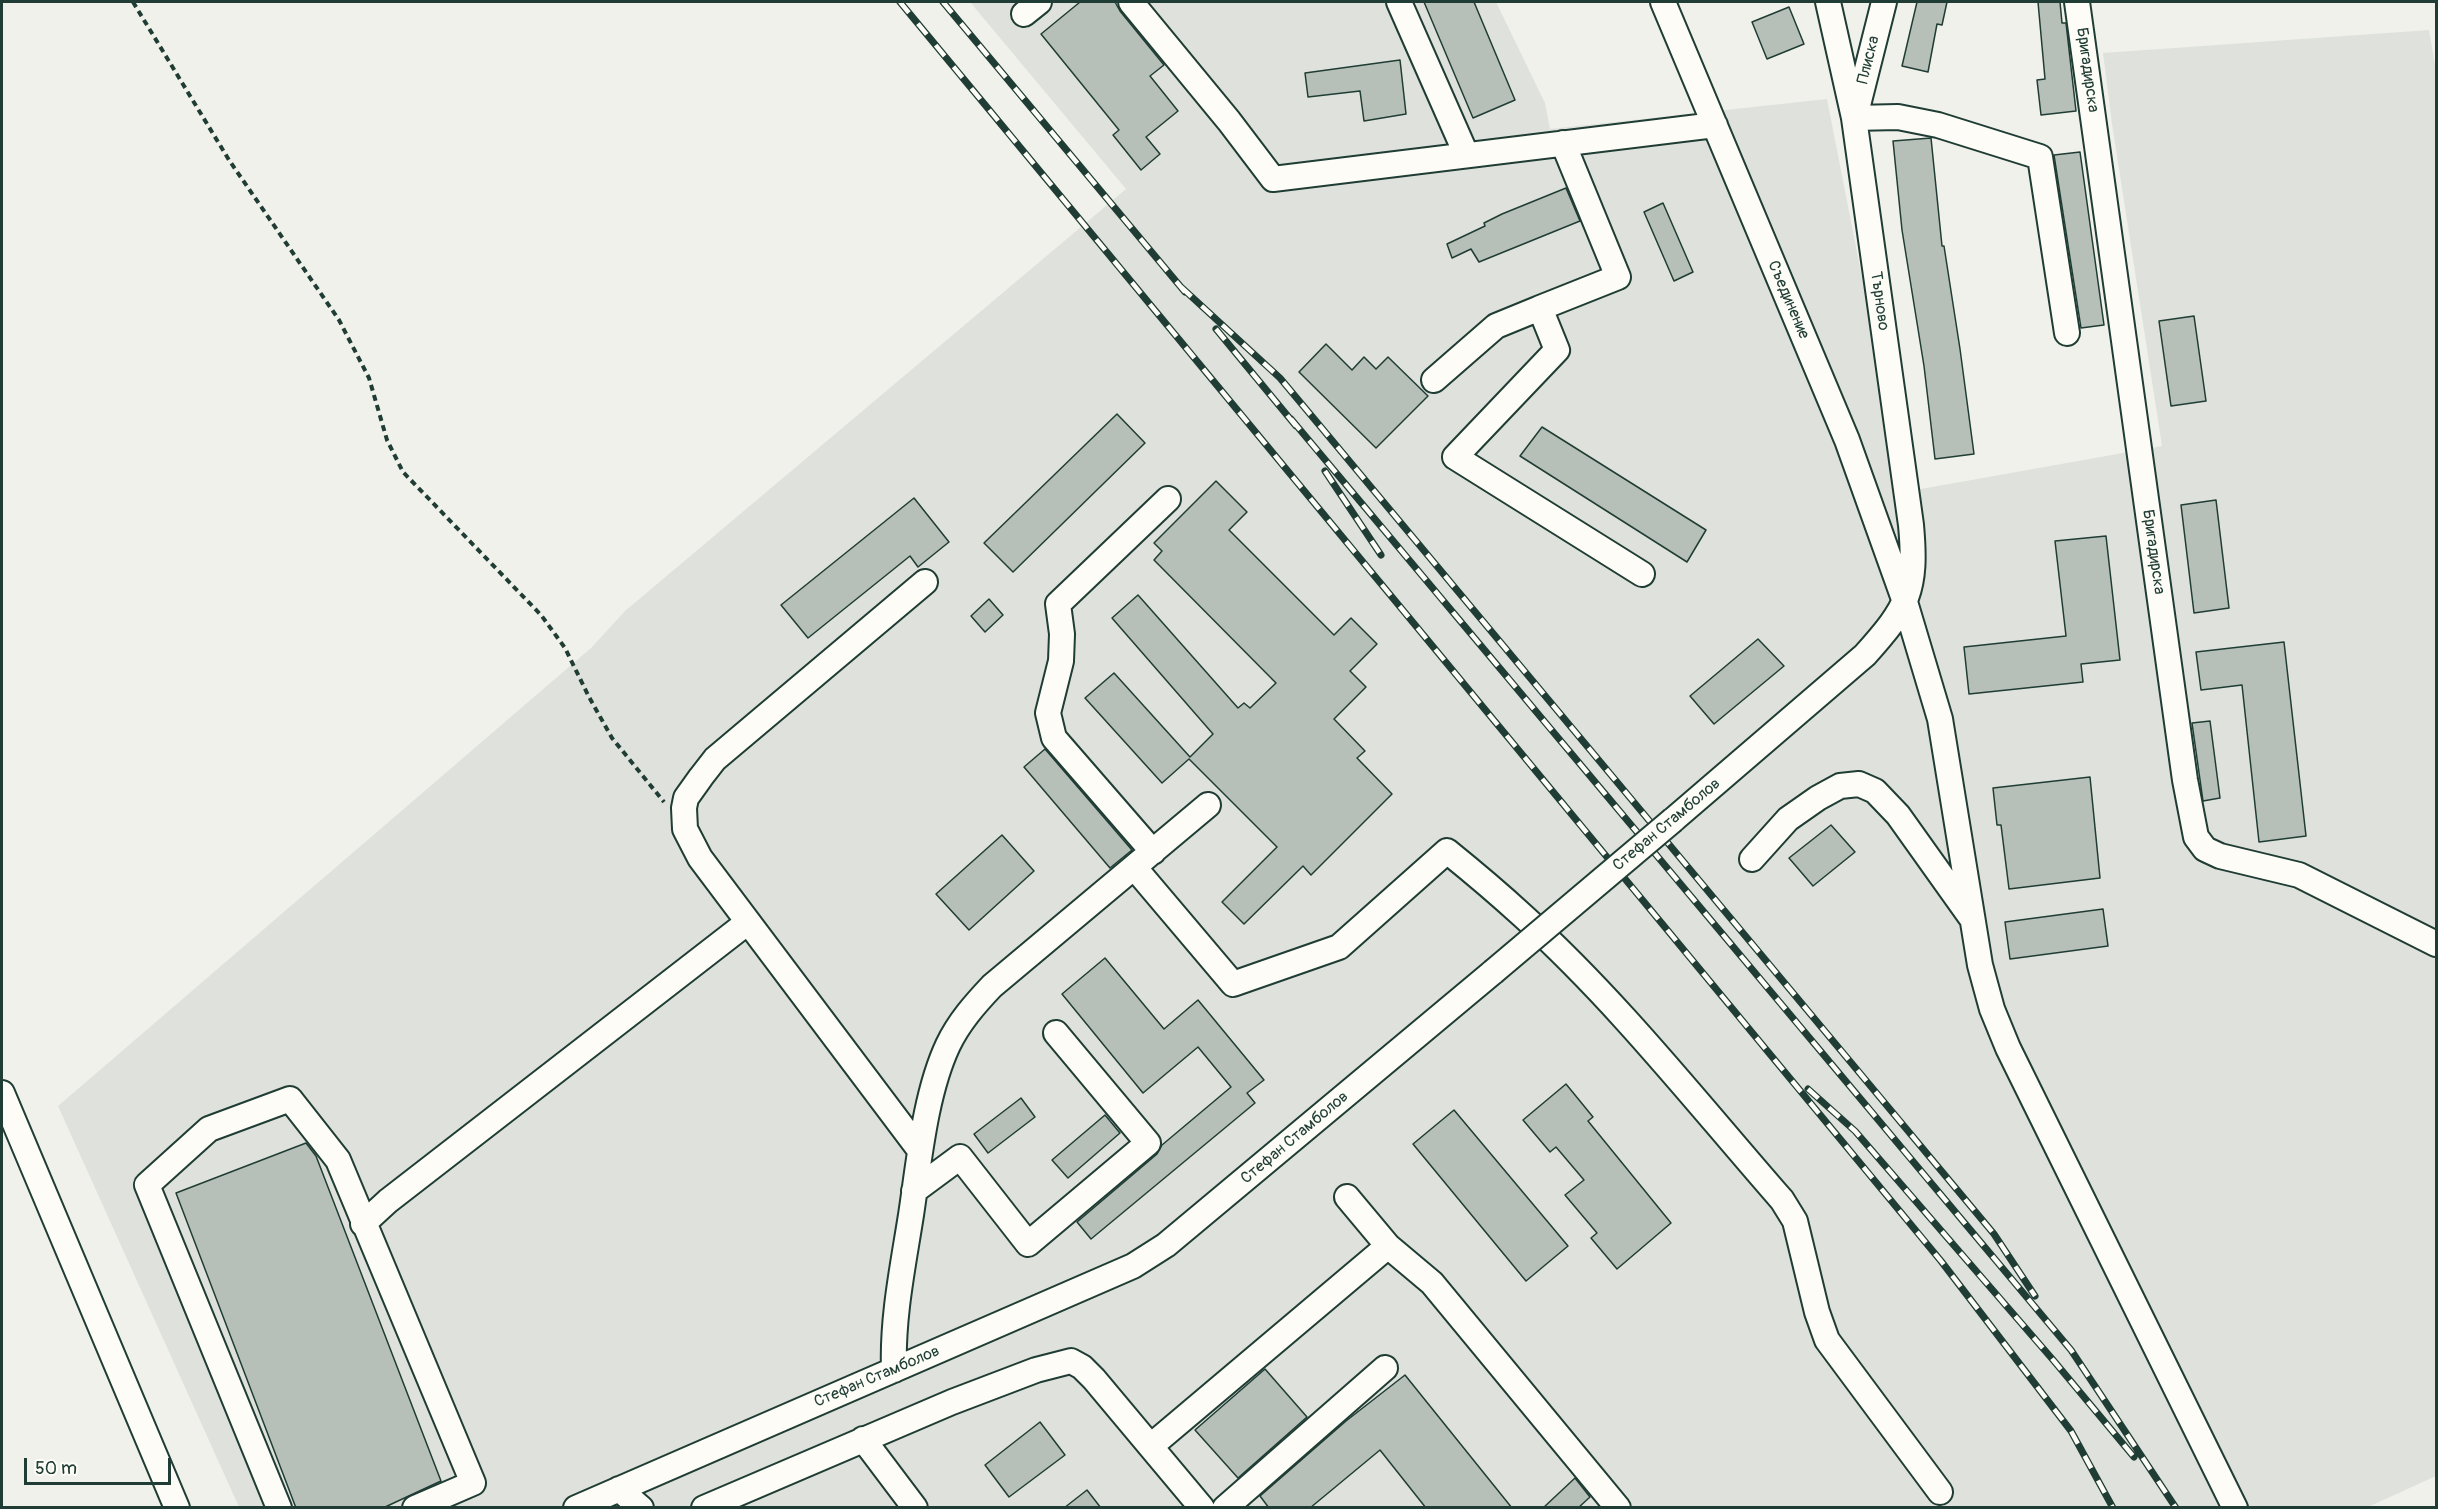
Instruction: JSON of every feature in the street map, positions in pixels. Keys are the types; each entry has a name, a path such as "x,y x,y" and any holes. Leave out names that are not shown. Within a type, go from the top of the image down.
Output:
{"street":[{"path":"1131,2 1229,121 1273,179 1714,125"},
{"path":"1399,2 1466,154"},
{"name":"Съединение","path":"1663,2 1847,440 1905,603 1940,719 1980,965 1992,1009 2008,1048 2235,1508"},
{"name":"Търново","path":"1828,2 1854,118 1911,525 1912,578 1905,603"},
{"name":"Плиска","path":"1854,118 1884,2"},
{"name":"Бригадирска","path":"2077,2 2185,780 2196,837 2205,849 2220,856 2299,875 2436,944"},
{"path":"1854,118 1898,117 1938,124 2040,157 2067,333"},
{"path":"1434,380 1496,326 1617,277 1563,143"},
{"path":"1540,308 1557,350 1455,457 1642,574"},
{"path":"1153,852 1054,738 1048,713 1061,661 1062,634 1058,604 1168,499"},
{"path":"920,1149 700,858 685,829 684,808 686,798 715,759 925,582"},
{"name":"Стефан Стамболов","path":"576,1508 1133,1266 1166,1245 1493,972 1865,655 1890,627 1905,603"},
{"path":"1752,859 1788,819 1840,786 1859,784 1875,791 1898,815 1973,920"},
{"path":"894,1370 895,1318 920,1149 933,1091 948,1045 965,1015 992,986 1208,805"},
{"path":"1134,867 1233,984 1339,947 1447,851 1525,917 1565,957 1632,1027 1782,1200 1795,1221 1817,1312 1827,1340 1940,1492"},
{"path":"363,1224 388,1201 748,922"},
{"path":"914,1191 960,1157 1028,1244 1148,1143 1056,1033"},
{"path":"2,1093 177,1508"},
{"path":"279,1508 147,1185 209,1129 290,1099 338,1160 473,1483 415,1508"},
{"path":"1347,1197 1388,1246 1432,1283 1618,1508"},
{"path":"1151,1446 1388,1246"},
{"path":"704,1508 863,1439 1036,1370 1071,1361 1082,1367 1094,1379 1202,1508"},
{"path":"1235,1504 1385,1368"},
{"path":"863,1439 915,1508"},
{"path":"619,1489 641,1508"}],"path":[{"path":"133,2 228,160 339,320 369,378 387,440 403,472 540,615 566,648 589,698 612,738 685,829"}],"shaded area":[{"path":"970,2 1496,2 1545,103 1550,129 1827,99 1904,492 2162,446 2103,53 2429,30 2436,71 2436,1476 2368,1507 239,1507 58,1106 591,648 625,611 1126,189"}],"building":[{"path":"1080,2 1115,2 1164,65 1150,76 1178,111 1146,137 1160,154 1141,170 1113,135 1119,130 1041,34"},
{"path":"1424,2 1474,2 1515,100 1473,118"},
{"path":"1917,2 1947,2 1942,25 1937,24 1928,72 1902,66"},
{"path":"2038,2 2060,2 2062,23 2066,23 2076,111 2041,115 2037,80 2045,79"},
{"path":"1789,7 1804,44 1767,59 1752,22"},
{"path":"1400,60 1406,114 1364,121 1360,91 1308,97 1305,73"},
{"path":"1931,138 1942,246 1944,246 1960,349 1974,454 1935,459 1924,366 1902,230 1893,141"},
{"path":"2080,152 2104,325 2081,328 2054,155"},
{"path":"1566,188 1580,221 1479,262 1471,249 1452,258 1447,244 1485,226 1484,223 1502,214"},
{"path":"1663,203 1693,272 1674,281 1644,212"},
{"path":"2194,316 2206,401 2171,406 2159,321"},
{"path":"1326,344 1352,370 1364,357 1376,369 1388,357 1428,396 1376,448 1299,372"},
{"path":"1117,414 1145,443 1013,572 984,543"},
{"path":"1542,427 1706,530 1687,562 1520,456"},
{"path":"1216,481 1247,512 1229,530 1334,635 1351,618 1377,644 1350,671 1366,687 1334,719 1365,751 1357,758 1392,794 1311,875 1303,866 1244,924 1222,902 1277,847 1189,759 1162,783 1085,698 1114,673 1190,757 1213,734 1112,618 1138,595 1238,708 1244,703 1250,708 1276,683 1154,560 1162,551 1154,543"},
{"path":"914,498 949,542 918,567 910,556 808,638 781,605"},
{"path":"2216,500 2229,608 2194,613 2181,505"},
{"path":"2106,536 2120,660 2081,664 2083,682 1969,694 1964,647 2066,636 2055,541"},
{"path":"989,599 1003,615 985,632 971,616"},
{"path":"1758,639 1784,666 1714,724 1690,696"},
{"path":"2284,642 2306,836 2259,842 2242,685 2201,690 2196,652"},
{"path":"2210,721 2220,798 2203,801 2192,723"},
{"path":"1045,749 1132,850 1110,868 1024,767"},
{"path":"2090,777 2100,878 2009,889 2001,825 1997,825 1993,788"},
{"path":"1831,825 1855,852 1813,886 1789,858"},
{"path":"1002,835 1034,871 969,930 936,894"},
{"path":"2103,909 2108,946 2010,959 2005,922"},
{"path":"1105,958 1164,1029 1198,1000 1264,1080 1247,1093 1255,1103 1091,1239 1077,1222 1157,1154 1162,1145 1231,1087 1198,1047 1143,1093 1062,994"},
{"path":"1566,1084 1593,1117 1588,1121 1671,1223 1617,1269 1591,1238 1597,1233 1565,1195 1584,1180 1556,1147 1550,1152 1523,1120"},
{"path":"1021,1098 1035,1117 988,1153 974,1134"},
{"path":"1454,1110 1568,1246 1526,1281 1413,1144"},
{"path":"1105,1115 1120,1133 1068,1178 1052,1160"},
{"path":"306,1143 316,1156 441,1481 383,1508 296,1508 176,1193"},
{"path":"1265,1369 1307,1417 1238,1478 1195,1430"},
{"path":"1405,1375 1512,1508 1426,1508 1380,1450 1310,1508 1269,1508 1260,1496 1346,1421"},
{"path":"1040,1422 1065,1455 1009,1497 985,1465"},
{"path":"1575,1478 1590,1497 1578,1508 1543,1508"},
{"path":"1087,1490 1101,1508 1064,1508"}],"railway":[{"path":"900,2 1941,1261 2071,1431 2113,1508"},
{"path":"943,2 1185,292"},
{"path":"1181,287 1280,378 1994,1234 2035,1296"},
{"path":"1216,329 1296,426"},
{"path":"1291,419 2071,1350 2176,1508"},
{"path":"1325,471 1381,555"},
{"path":"1808,1089 1855,1131 2134,1457"}]}
